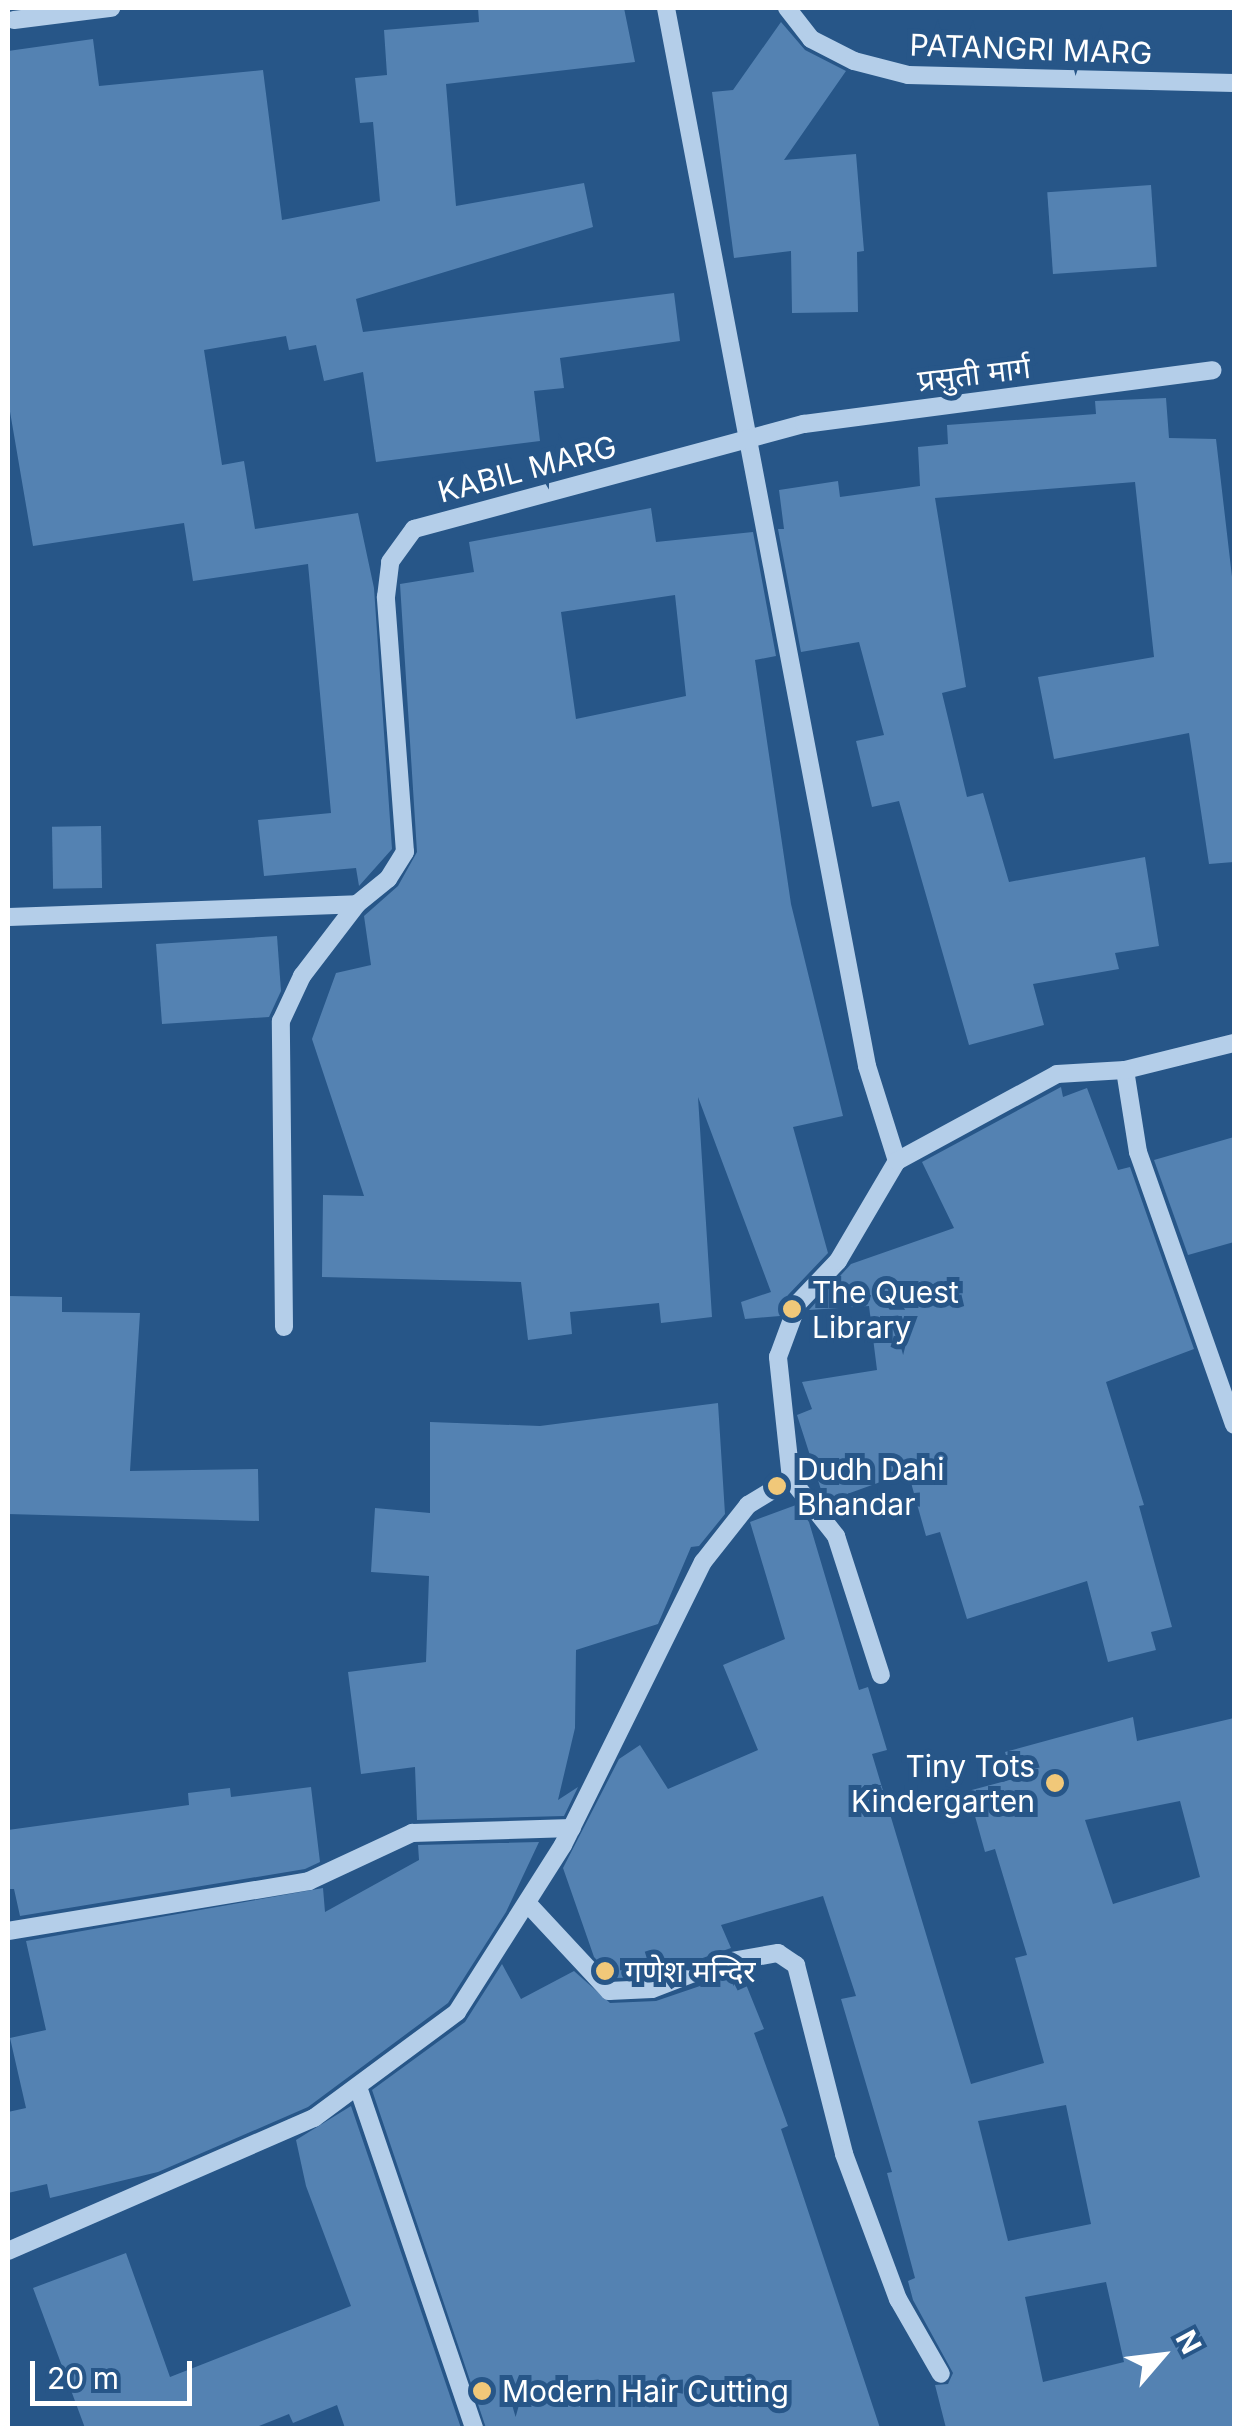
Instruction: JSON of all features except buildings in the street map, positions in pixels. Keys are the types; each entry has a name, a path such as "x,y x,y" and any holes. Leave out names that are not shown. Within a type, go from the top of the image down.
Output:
{"street":[{"path":"14,20 111,8"},
{"path":"666,8 744,438 867,1066 897,1160"},
{"name":"PATANGRI MARG","path":"787,8 811,38 854,61 908,75 1234,82"},
{"name":"प्रसुती मार्ग","path":"744,438 1212,370"},
{"name":"KABIL MARG","path":"357,904 388,879 405,852 386,597 390,562 414,528 744,438"},
{"path":"9,917 357,904"},
{"path":"284,1327 280,1021 302,976 357,904"},
{"path":"881,1675 836,1536 791,1478 778,1357 798,1304 838,1261 897,1160 1057,1074 1125,1070 1234,1043"},
{"path":"1125,1070 1138,1152 1234,1426"},
{"path":"8,2251 273,2138 359,2090 458,2012 572,1828 703,1562 748,1505 791,1478"},
{"path":"8,1932 309,1880 412,1833 572,1828"},
{"path":"528,1904 609,1991 652,1990 720,1963 778,1954 796,1965 844,2154 898,2298 941,2374"},
{"path":"359,2090 474,2428"}],"place":[{"name":"The Quest Library","path":"792,1309"},
{"name":"Dudh Dahi Bhandar","path":"777,1486"},
{"name":"Tiny Tots Kindergarten","path":"1055,1783"},
{"name":"गणेश मन्दिर","path":"605,1971"},
{"name":"Modern Hair Cutting","path":"482,2391"}]}
